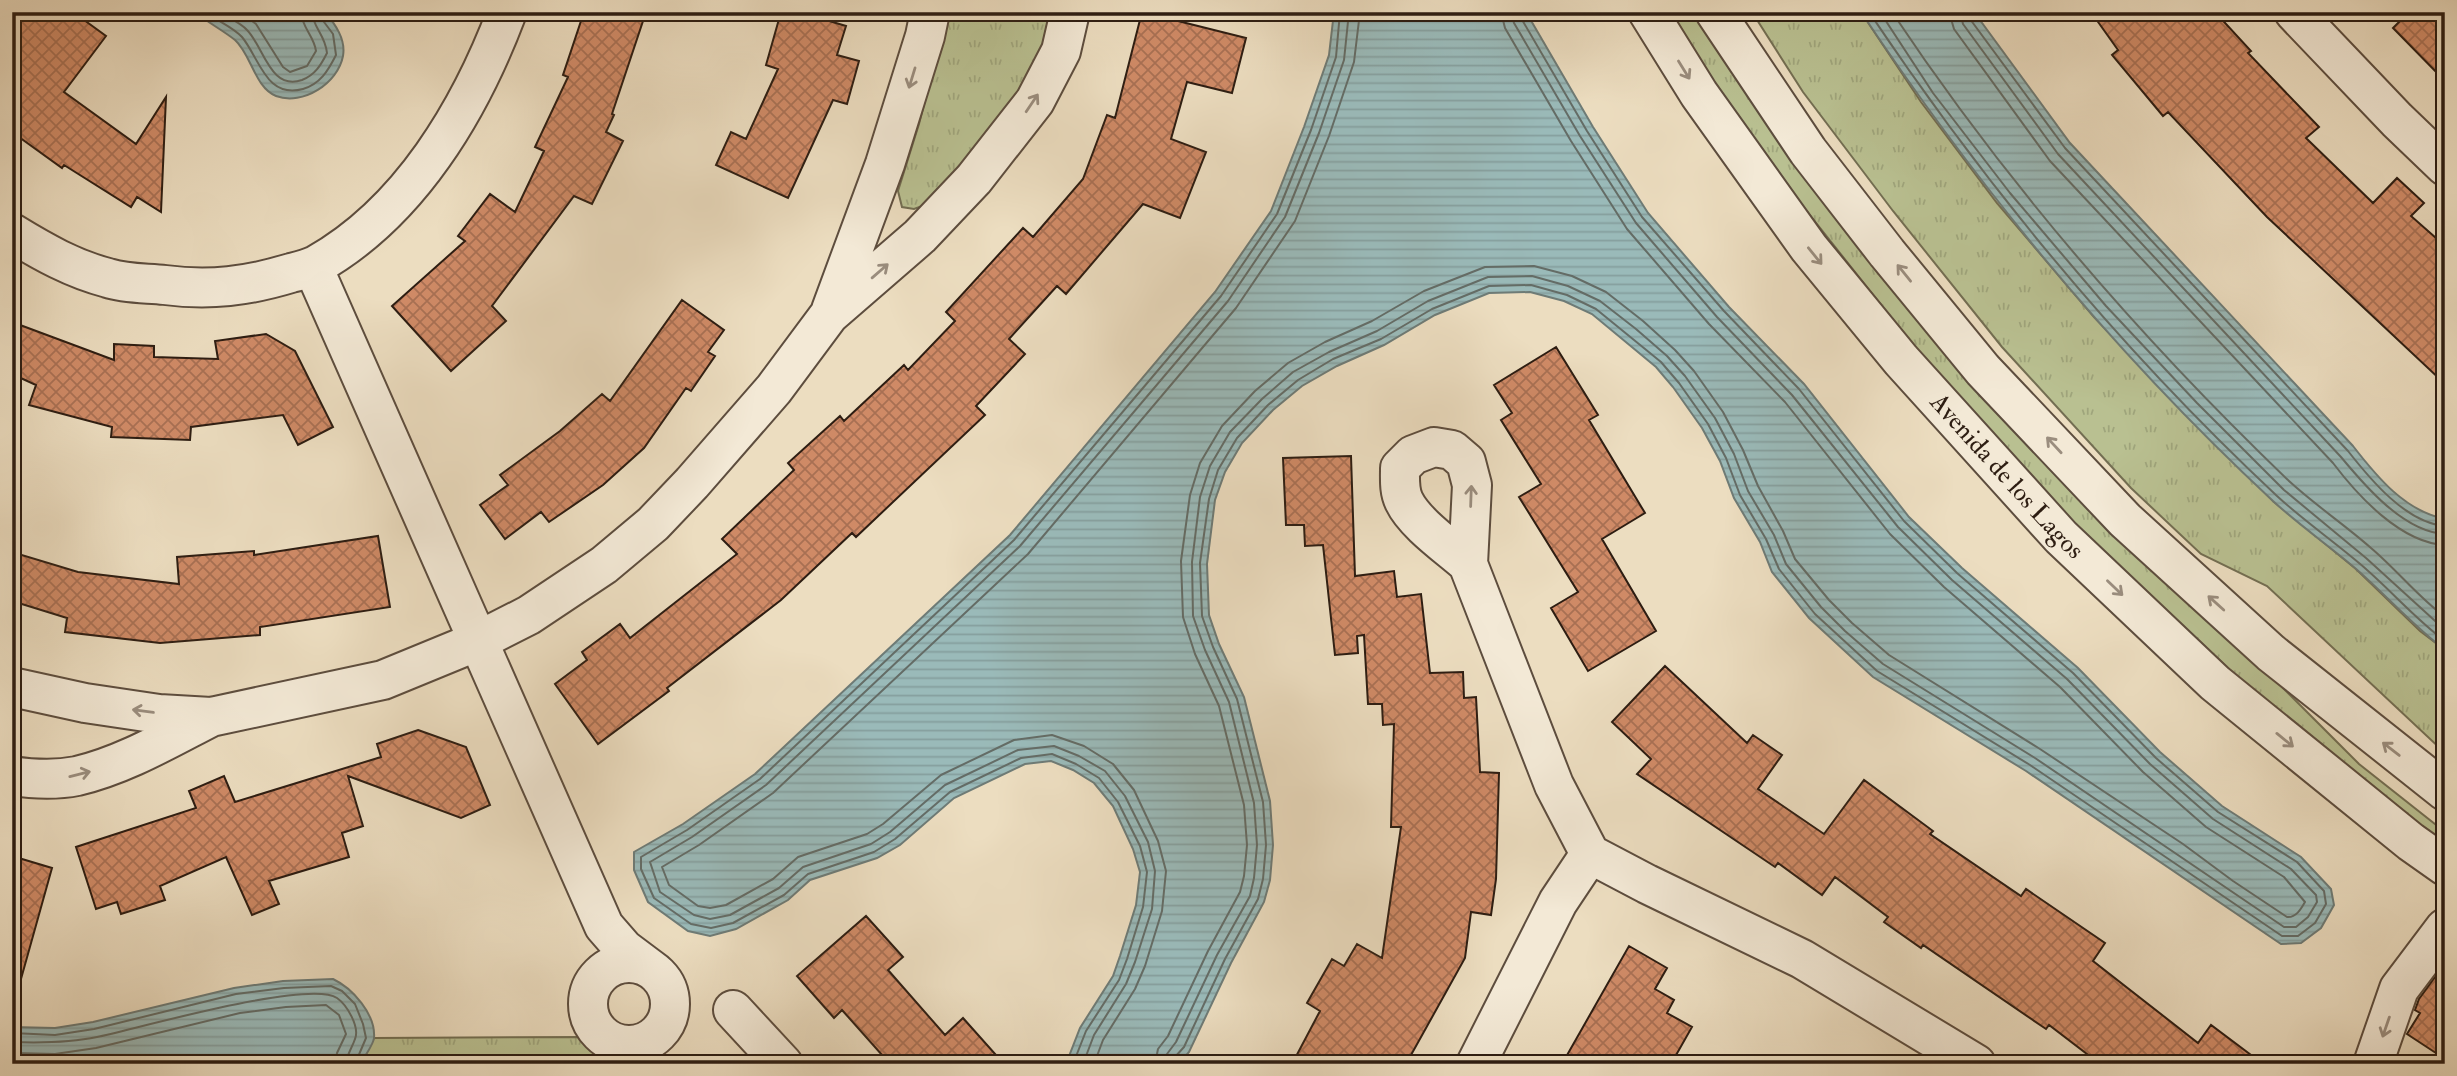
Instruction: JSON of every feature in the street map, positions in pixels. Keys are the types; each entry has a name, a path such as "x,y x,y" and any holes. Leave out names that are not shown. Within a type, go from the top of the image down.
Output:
{"street":[{"path":"12,233 54,258 109,279 192,288 254,284 313,267 356,239 405,191 443,141 474,89 507,12"},
{"path":"829,315 885,164 930,12"},
{"path":"12,776 76,776 139,754 211,717 383,680 478,641 529,615 604,565 653,524 692,484 774,389 829,315 920,236 974,179 1035,101 1061,51 1070,12"},
{"name":"Avenida de los Lagos","path":"1648,12 1699,94 1809,248 1901,360 2061,537 2215,683 2411,842 2445,866"},
{"name":"Avenida de los Lagos","path":"1715,12 1808,151 1887,253 1992,380 2125,520 2164,556 2271,653 2445,791"},
{"path":"2294,12 2445,166"},
{"path":"313,267 604,926 624,949 662,980 669,992 668,1019 645,1056 604,1037 595,1027 590,1015 588,1003 599,939 597,911"},
{"path":"1468,564 1554,785 1590,854 1802,959 1967,1061"},
{"path":"12,687 85,703 159,714 211,717"},
{"path":"1476,1064 1558,902 1590,854"},
{"path":"2373,1064 2399,989 2445,928"},
{"path":"591,990 597,979 617,966 641,965 652,970"},
{"path":"733,1010 783,1064"}],"green space":[{"path":"948,12 1050,12 1037,69 936,201 914,209 902,207 898,191 919,124"},
{"path":"1671,12 1699,12 2272,677 2359,764 2445,832 2445,847 2262,700 2067,517 1942,382 1794,195 1717,87"},
{"path":"1752,12 1861,12 1921,102 1997,203 2094,317 2274,502 2356,569 2420,631 2445,650 2445,753 2267,586 2201,554 2131,488 2002,347 1893,211 1803,92"},
{"path":"583,1037 608,1064 361,1064 374,1038"}],"water":[{"path":"195,12 325,12 341,38 343,56 340,66 327,83 308,95 297,98 276,96 263,86 235,40"},
{"path":"1334,12 1526,12 1593,127 1648,213 1729,307 1804,384 1909,517 1962,568 2078,668 2160,752 2222,806 2301,857 2331,889 2334,905 2321,928 2301,943 2281,944 2026,771 1873,677 1809,618 1772,572 1760,542 1734,498 1720,461 1702,428 1656,367 1592,314 1564,301 1530,292 1489,293 1435,315 1384,345 1337,366 1302,386 1273,410 1242,443 1225,472 1215,500 1207,564 1209,615 1219,644 1244,697 1270,801 1273,845 1270,880 1264,902 1231,963 1189,1052 1179,1064 1066,1064 1080,1028 1113,976 1136,905 1140,872 1133,849 1113,806 1094,783 1051,761 1025,764 954,798 900,845 877,858 810,880 788,900 736,929 710,936 688,931 648,902 634,870 634,852 683,824 755,774 1010,535 1215,292 1271,211 1329,55"},
{"path":"1861,12 1974,12 2070,143 2353,446 2382,481 2417,509 2445,519 2445,650 2355,568 2273,501 2159,388 2105,329 2002,206 1953,143"},
{"path":"333,979 355,995 367,1011 374,1029 372,1044 361,1064 12,1064 12,1027 55,1028 93,1022 234,988 283,981"}],"building":[{"path":"12,12 73,12 106,36 64,92 136,144 166,97 161,212 137,197 131,207 64,165 62,168 12,132"},
{"path":"584,12 646,12 612,114 614,115 606,132 623,141 592,204 574,196 492,306 506,321 451,371 392,306 465,241 458,236 490,194 515,212 544,151 535,147 568,77 563,75"},
{"path":"781,12 799,12 846,26 837,55 859,61 847,104 833,100 788,198 716,165 731,132 746,139 778,69 766,65"},
{"path":"1142,12 1246,38 1232,93 1187,82 1171,139 1206,152 1180,218 1143,204 1066,294 1057,286 1009,339 1025,354 976,406 985,415 856,537 852,533 781,600 667,688 669,691 598,744 555,684 587,660 582,652 620,624 630,638 737,554 722,539 794,470 788,463 840,416 844,421 904,365 908,370 955,321 946,312 1023,228 1033,237 1083,179 1107,115 1115,118"},
{"path":"2091,12 2215,12 2251,51 2248,53 2319,127 2306,138 2373,203 2397,178 2424,203 2411,216 2445,246 2445,384 2267,217 2168,112 2163,116 2112,55 2118,50"},
{"path":"2409,12 2445,12 2445,81 2393,28"},
{"path":"682,300 724,330 708,352 715,356 691,391 686,388 644,448 603,485 549,522 541,512 505,539 480,505 508,485 500,475 560,431 602,394 610,401"},
{"path":"12,322 114,360 114,344 154,346 154,357 218,359 215,341 266,334 295,351 333,427 298,445 283,415 191,427 190,440 111,437 112,427 29,405 36,385 12,374"},
{"path":"1556,347 1598,415 1589,420 1645,513 1602,539 1656,631 1588,671 1551,608 1578,592 1519,497 1541,484 1501,420 1512,413 1494,385"},
{"path":"1351,456 1355,576 1394,571 1397,597 1421,594 1430,673 1463,672 1464,698 1476,697 1480,772 1499,773 1496,879 1491,915 1471,912 1465,958 1406,1064 1292,1064 1320,1011 1307,1003 1332,959 1344,966 1357,944 1382,958 1401,827 1391,827 1394,724 1383,725 1382,704 1368,704 1364,635 1357,636 1358,653 1335,655 1323,545 1305,546 1304,525 1286,525 1283,458"},
{"path":"378,536 390,607 260,627 260,635 160,643 65,632 67,618 12,601 12,552 78,572 179,584 177,557 254,551 254,555"},
{"path":"1665,666 1747,743 1753,735 1782,755 1758,789 1824,834 1864,780 1933,831 1930,834 2021,896 2026,889 2105,943 2093,961 2198,1043 2211,1025 2263,1064 2100,1064 2049,1025 2046,1029 1923,945 1921,948 1884,922 1888,917 1835,877 1822,895 1778,863 1775,867 1637,774 1651,759 1612,722"},
{"path":"418,730 466,747 490,805 461,818 348,776 363,826 342,833 349,857 269,881 279,904 252,915 226,857 160,886 165,900 121,914 117,902 96,909 76,847 196,808 189,791 224,776 235,802 381,757 377,744"},
{"path":"12,856 52,868 21,979 12,978"},
{"path":"866,916 903,957 888,970 945,1035 963,1018 1004,1064 890,1064 842,1010 834,1018 797,976"},
{"path":"1629,946 1667,968 1655,989 1674,1000 1667,1013 1692,1027 1671,1064 1562,1064"},
{"path":"2445,976 2445,1059 2407,1034 2420,1013 2415,1010 2419,999 2435,977 2441,981"}]}
